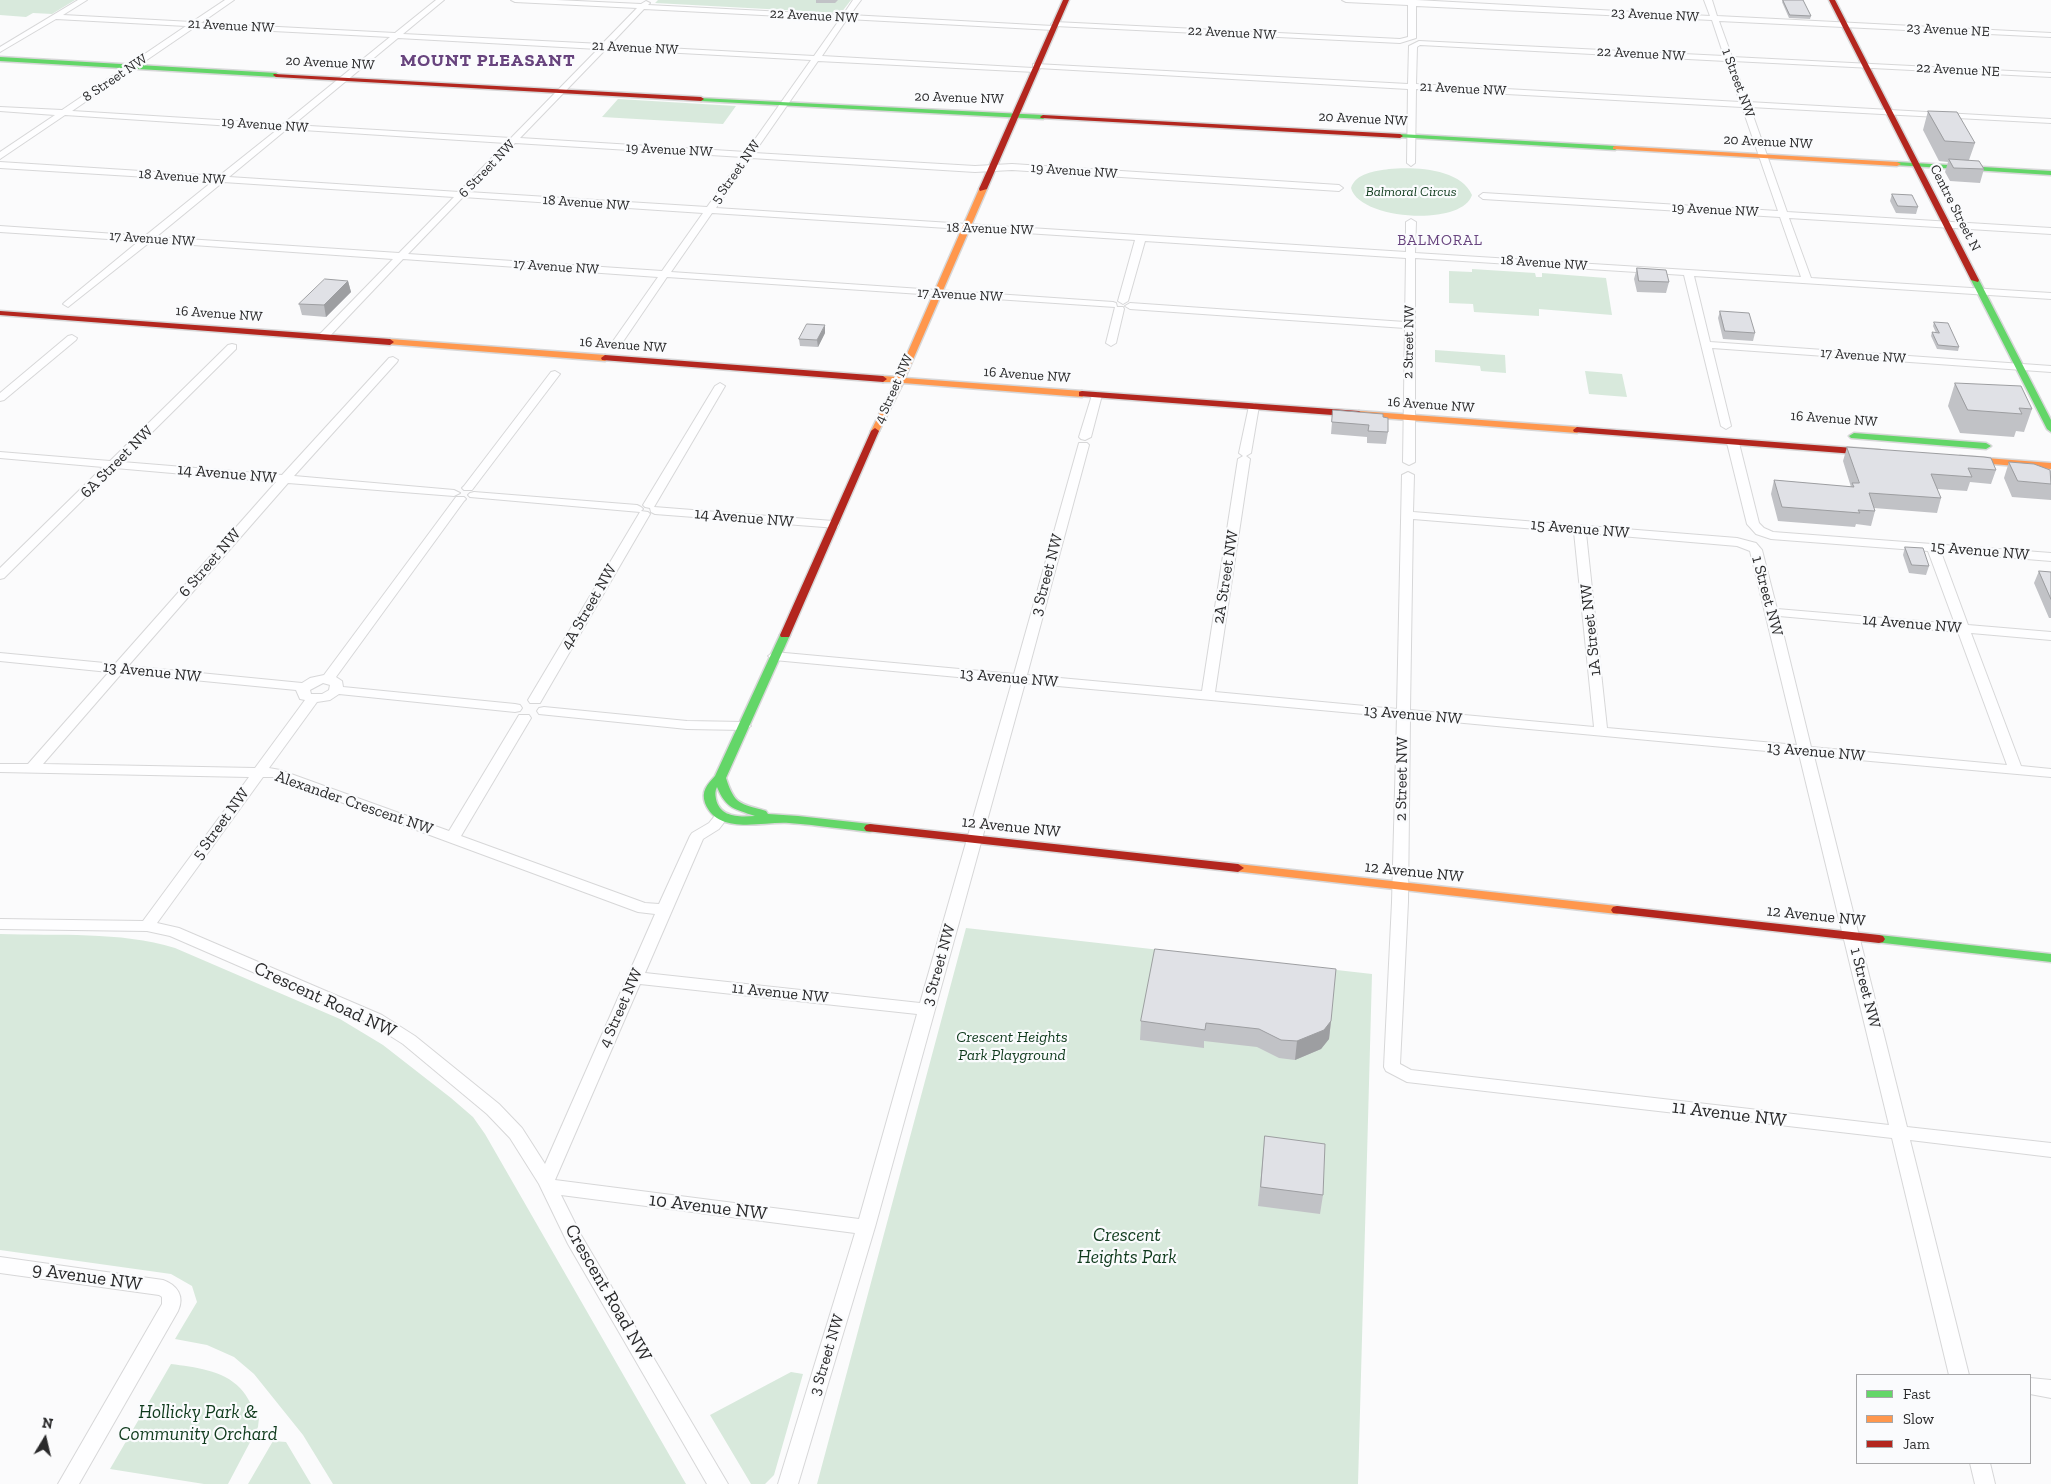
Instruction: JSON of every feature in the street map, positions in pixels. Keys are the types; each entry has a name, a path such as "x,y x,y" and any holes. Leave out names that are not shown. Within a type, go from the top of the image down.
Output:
{"main road":[{"name":"4 Street NW","path":"722,816 714,809 709,792 710,788 720,778 899,381 1066,0"},
{"name":"Centre Street N","path":"1832,0 2051,429"},
{"name":"20 Avenue NW","path":"0,59 2051,173"},
{"path":"64,304 84,306"},
{"name":"16 Avenue NW","path":"0,313 1889,454"},
{"path":"0,318 24,324 64,328 73,331 72,338"},
{"path":"317,322 353,325"},
{"name":"16 Avenue NW","path":"1404,402 1425,404"},
{"name":"16 Avenue NW","path":"1843,435 1998,447"},
{"path":"1948,458 2051,466"},
{"path":"2006,462 2049,478"},
{"name":"12 Avenue NW","path":"720,778 726,798 731,804 754,810 773,818"},
{"name":"12 Avenue NW","path":"722,816 748,821 773,818 976,839 2051,958"}],"street":[{"path":"0,50 83,0"},
{"name":"8 Street NW","path":"0,156 230,0"},
{"path":"64,304 220,180 440,0"},
{"name":"22 Avenue NW","path":"515,0 645,3 844,17 1408,40 1412,38 1412,2"},
{"name":"5 Street NW","path":"616,344 857,0"},
{"name":"23 Avenue NW","path":"1346,0 1845,24"},
{"name":"1 Street NW","path":"1708,0 1807,280"},
{"name":"6 Street NW","path":"323,337 645,3"},
{"name":"21 Avenue NW","path":"56,16 604,47 1412,87 2051,122"},
{"name":"23 Avenue NE","path":"1845,24 2051,35"},
{"name":"22 Avenue NW","path":"1412,87 1413,46 1417,44 1865,65"},
{"name":"22 Avenue NE","path":"1865,65 2051,75"},
{"path":"1411,163 1412,87"},
{"name":"19 Avenue NW","path":"0,109 748,155 1022,168 1339,188"},
{"name":"18 Avenue NW","path":"0,165 2051,296"},
{"name":"19 Avenue NW","path":"1483,196 2051,231"},
{"name":"2 Street NW","path":"1406,1076 1392,1067 1400,887 1408,468 1408,418 1404,402 1409,325 1411,222"},
{"name":"17 Avenue NW","path":"0,229 1409,325"},
{"path":"1110,343 1141,237"},
{"path":"1688,272 1726,426"},
{"path":"0,398 72,338"},
{"name":"17 Avenue NW","path":"1706,345 2051,369"},
{"name":"6A Street NW","path":"0,575 232,347"},
{"name":"6 Street NW","path":"31,769 285,479 393,360"},
{"path":"555,374 471,492 461,489 457,496 332,685 324,698 309,693 312,682 332,685 520,713 534,718 544,711 687,725 710,732 741,731"},
{"name":"4A Street NW","path":"535,700 720,386"},
{"name":"3 Street NW","path":"788,1484 866,1227 926,1009 976,839 1097,395"},
{"name":"2A Street NW","path":"1208,696 1244,456 1254,406"},
{"name":"1 Street NW","path":"1733,443 1753,524 1760,531"},
{"name":"14 Avenue NW","path":"0,455 285,479 457,496"},
{"name":"14 Avenue NW","path":"471,492 646,510 833,525"},
{"name":"15 Avenue NW","path":"1407,515 1737,542 1752,546"},
{"name":"1A Street NW","path":"1580,529 1601,732"},
{"name":"15 Avenue NW","path":"1760,531 1771,535 2051,557"},
{"name":"1 Street NW","path":"1752,546 1757,552 1772,612 1958,1374"},
{"path":"1933,547 2016,770"},
{"name":"14 Avenue NW","path":"1772,612 2051,636"},
{"name":"13 Avenue NW","path":"774,656 2051,773"},
{"name":"13 Avenue NW","path":"0,657 117,669 309,693"},
{"name":"5 Street NW","path":"147,926 258,773 309,693"},
{"path":"452,838 520,713 523,702 535,700 543,703 546,708 544,711"},
{"name":"Alexander Crescent NW","path":"0,768 145,769 279,774 643,908 664,910"},
{"name":"4 Street NW","path":"548,1183 697,836 714,826 722,816"},
{"name":"Crescent Road NW","path":"0,924 147,926 174,932 325,996 392,1028 493,1109 516,1133 548,1183 574,1238 718,1484"},
{"name":"11 Avenue NW","path":"635,978 926,1009"},
{"name":"11 Avenue NW","path":"1406,1076 2051,1150"},
{"name":"10 Avenue NW","path":"548,1183 866,1227"},
{"name":"9 Avenue NW","path":"0,1265 163,1288 172,1294 171,1305 167,1313 68,1484"},
{"path":"2031,1386 2051,1388"},
{"path":"1980,1464 1985,1484"}],"green space":[{"path":"0,0 75,0 52,14 33,13 26,17 0,15"},
{"path":"658,0 851,0 841,13 655,3"},
{"path":"618,99 736,106 723,124 602,117"},
{"name":"Balmoral Circus","path":"1389,169 1423,169 1447,174 1466,186 1472,195 1464,205 1450,212 1411,216 1390,213 1372,207 1358,199 1351,188 1357,179 1367,174"},
{"path":"1472,269 1535,273 1536,277 1542,277 1542,273 1606,278 1612,315 1539,309 1539,316 1474,312 1473,304 1449,303 1449,271 1472,272"},
{"path":"1435,350 1505,355 1506,373 1481,371 1480,366 1435,362"},
{"path":"1585,371 1622,374 1627,397 1589,394"},
{"name":"Crescent Heights Park","path":"966,928 1372,974 1358,1484 817,1484"},
{"path":"0,934 110,937 132,939 175,948 340,1019 383,1045 451,1098 473,1117 485,1134 686,1484 333,1484 303,1435 254,1374 234,1357 207,1345 175,1339 197,1302 192,1286 171,1274 0,1250"},
{"name":"Hollicky Park & Community Orchard","path":"171,1364 208,1370 225,1377 243,1391 259,1418 258,1427 228,1484 204,1484 110,1469"},
{"path":"791,1372 803,1374 774,1475 765,1484 751,1484 710,1415"},
{"path":"273,1441 286,1442 311,1484 248,1484"}],"building":[{"path":"1783,0 1803,0 1811,16 1790,15"},
{"path":"1928,111 1957,112 1975,143 1945,141"},
{"path":"1949,159 1979,161 1984,169 1954,168"},
{"path":"1892,194 1912,195 1918,207 1898,206"},
{"path":"1637,268 1666,270 1669,282 1639,281"},
{"path":"325,279 348,281 324,305 299,304"},
{"path":"1720,311 1749,313 1755,333 1725,331"},
{"path":"1934,322 1948,323 1959,347 1938,345 1932,332 1939,333"},
{"path":"807,324 825,325 817,340 799,339"},
{"path":"1955,383 2021,386 2032,409 2019,408 2022,414 1968,410"},
{"path":"1333,410 1383,414 1383,417 1388,418 1388,432 1368,431 1369,425 1332,422"},
{"path":"1847,447 1991,458 1996,470 1968,468 1972,477 1931,474 1941,498 1869,493 1875,511 1858,510 1860,513 1782,507 1774,480 1854,487 1852,483 1859,483"},
{"path":"2009,462 2034,464 2050,470 2051,484 2018,481"},
{"path":"1905,547 1923,548 1929,566 1912,565"},
{"path":"2039,571 2051,572 2051,599"},
{"path":"1155,949 1336,969 1331,1021 1324,1030 1297,1041 1281,1040 1259,1029 1206,1023 1205,1030 1141,1021"},
{"path":"1265,1136 1325,1144 1323,1195 1261,1187"}],"traffic: fast":[{"path":"0,59 276,75"},
{"path":"701,99 1043,117"},
{"path":"1400,136 1615,148"},
{"path":"1897,164 2051,173"},
{"path":"1975,280 2051,429"},
{"path":"1854,436 1986,446"},
{"path":"785,635 720,778 710,788 709,796 712,805 720,815 730,819 774,818 870,828"},
{"path":"720,778 730,801 738,807 762,814"},
{"path":"1879,939 2051,958"}],"traffic: slow":[{"path":"1615,148 1897,164"},
{"path":"875,431 896,389 983,189"},
{"path":"390,342 605,358"},
{"path":"883,379 1082,394"},
{"path":"1359,414 1577,430"},
{"path":"1960,459 2051,466"},
{"path":"1238,868 1617,910"}],"traffic: jam":[{"path":"983,189 1066,0"},
{"path":"1832,0 1975,280"},
{"path":"276,75 701,99"},
{"path":"1043,117 1400,136"},
{"path":"0,313 390,342"},
{"path":"605,358 883,379"},
{"path":"1082,394 1359,414"},
{"path":"1577,430 1880,453"},
{"path":"785,635 875,431"},
{"path":"870,828 1238,868"},
{"path":"1617,910 1879,939"}],"district":[{"name":"MOUNT PLEASANT","path":"488,61"},
{"name":"BALMORAL","path":"1440,241"}],"park label":[{"name":"Crescent Heights Park Playground","path":"1012,1046"}]}
